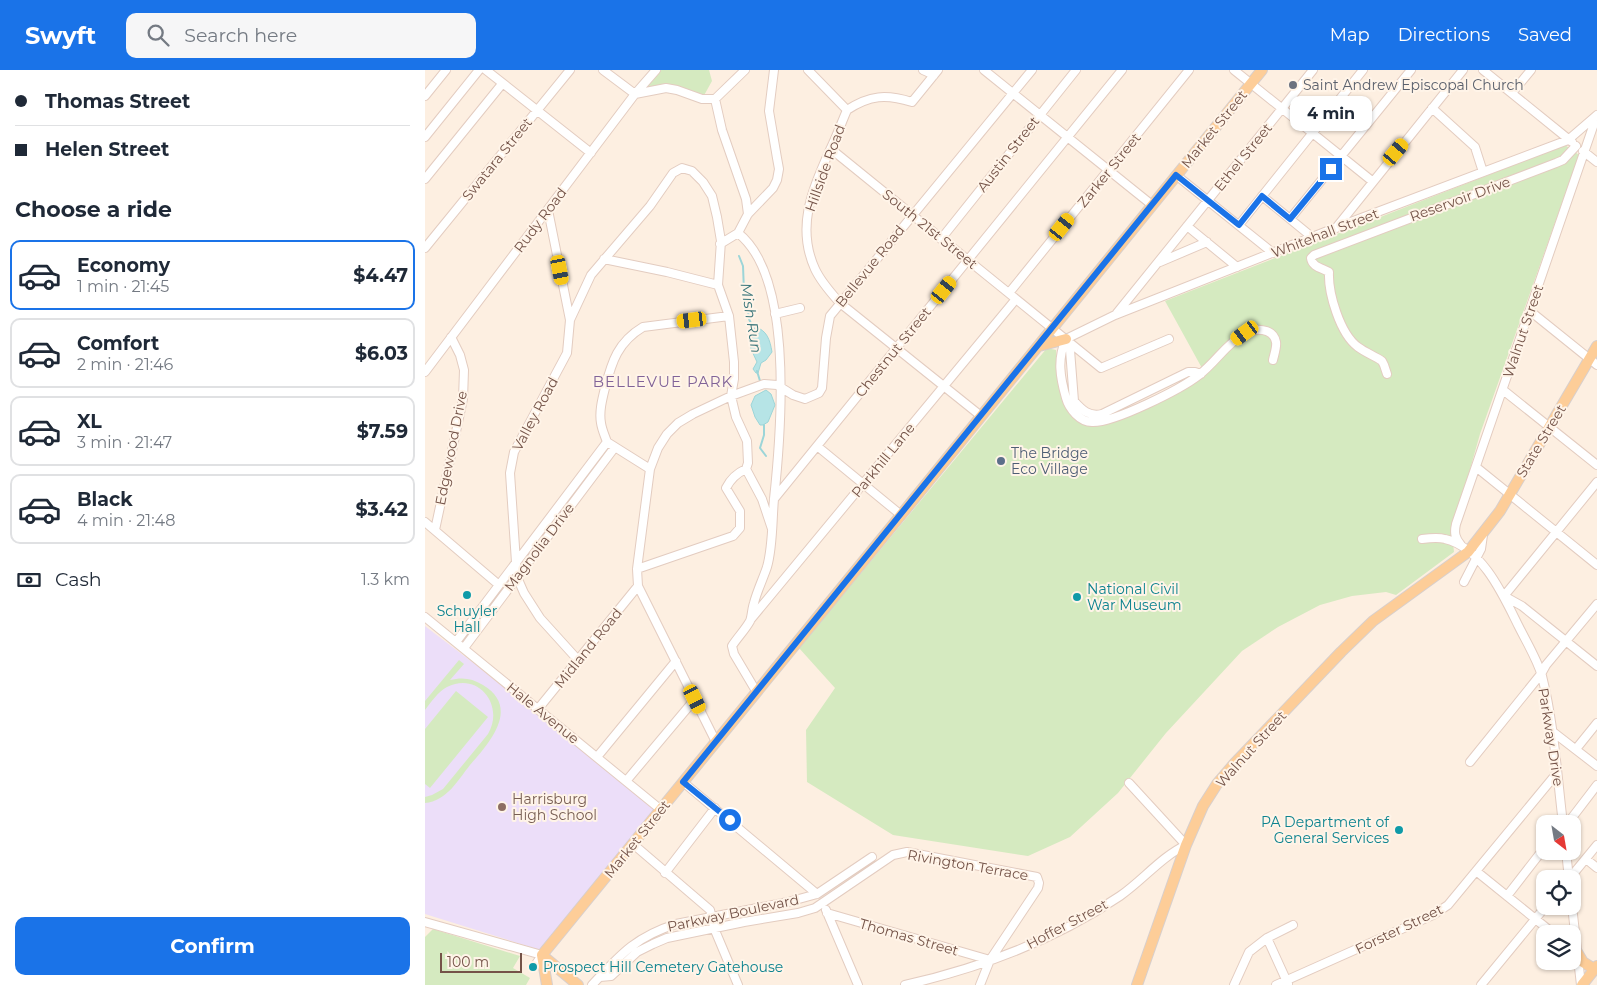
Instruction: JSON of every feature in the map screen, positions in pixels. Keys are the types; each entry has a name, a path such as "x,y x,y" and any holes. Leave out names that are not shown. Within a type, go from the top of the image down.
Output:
{"main road":[{"name":"Market Street","path":"539,959 1262,70"},
{"path":"1039,346 1066,339"},
{"name":"State Street","path":"1468,552 1483,535 1549,427 1593,362 1597,346"},
{"name":"Walnut Street","path":"1137,985 1187,845 1203,806 1234,764 1341,652 1373,622 1468,552"},
{"path":"539,959 547,985"},
{"path":"539,959 578,985"},
{"path":"1581,959 1583,962 1596,967 1582,985"}],"street":[{"path":"425,96 446,70"},
{"path":"425,137 479,70"},
{"path":"485,70 591,153"},
{"name":"Swatara Street","path":"425,248 570,70"},
{"path":"603,70 635,94 666,88 702,99 715,99 745,70"},
{"name":"Rudy Road","path":"425,372 635,94 656,70"},
{"path":"720,244 738,233 748,214 773,188 777,180 779,170 769,111 774,70"},
{"name":"Hillside Road","path":"808,70 847,110 808,206 807,232 810,257 816,271 827,288 841,303 981,416"},
{"path":"847,110 857,103 884,96 912,102 936,72 923,70"},
{"path":"985,70 1152,205"},
{"name":"Bellevue Road","path":"716,742 638,586 637,569 650,469 658,448 677,423 731,396 764,384 773,383 805,399 819,393 830,316 1032,70"},
{"name":"Austin Street","path":"941,239 1076,70"},
{"name":"Chestnut Street","path":"774,499 1122,70"},
{"name":"Zarker Street","path":"1009,293 1189,70"},
{"path":"1234,70 1372,181"},
{"name":"Ethel Street","path":"1115,315 1313,70"},
{"path":"1239,225 1363,70"},
{"path":"1290,219 1411,70"},
{"path":"1335,228 1463,70"},
{"path":"1483,70 1597,162"},
{"path":"1512,93 1531,70"},
{"path":"425,179 502,84"},
{"path":"715,99 722,130 746,199 748,214"},
{"path":"1432,108 1475,147 1483,172"},
{"name":"Whitehall Street","path":"1066,339 1115,315 1335,228 1568,140 1597,115"},
{"name":"Walnut Street","path":"1468,552 1457,540 1455,533 1456,524 1597,115"},
{"name":"Reservoir Drive","path":"1387,374 1385,365 1382,362 1357,346 1349,338 1333,299 1329,272 1315,266 1311,258 1314,255 1556,163 1563,160 1577,146"},
{"name":"South 21st Street","path":"831,149 1053,328"},
{"path":"570,320 591,276 650,206 673,173 682,168 692,171 703,182 712,196 717,217 720,244 718,285 729,316 734,362 731,396 736,417 747,441 748,463 746,469 728,483 726,488 741,511 740,528 733,536 637,569"},
{"path":"1176,175 1273,253"},
{"path":"1262,196 1312,238"},
{"name":"Valley Road","path":"548,210 570,320 567,353 514,452 510,473 517,576 524,593 540,618 578,660"},
{"path":"1187,226 1237,267"},
{"path":"738,233 750,246 763,267 775,314 782,387 779,456 767,566 753,604 750,621 732,646 734,654 756,692"},
{"path":"1158,263 1207,242"},
{"path":"604,259 718,285"},
{"name":"Parkhill Lane","path":"750,621 1016,299"},
{"path":"775,314 800,308"},
{"path":"1530,311 1593,362"},
{"path":"650,469 607,442 600,423 601,404 612,363 620,348 631,334 643,327 729,316"},
{"path":"1053,328 1101,368 1169,339"},
{"path":"1066,339 1061,351 1060,371 1067,403 1076,415 1091,423 1107,420 1126,413 1178,388 1201,374 1233,341 1255,329 1266,330 1273,336 1276,342 1273,360"},
{"name":"Edgewood Drive","path":"435,530 463,399 464,370 460,355 451,337"},
{"path":"1503,390 1597,465"},
{"name":"Magnolia Drive","path":"456,642 607,442"},
{"path":"817,446 901,516"},
{"name":"Magnolia Drive","path":"464,648 615,447"},
{"path":"1476,467 1597,565"},
{"path":"746,469 762,498 772,528"},
{"path":"1597,482 1504,596 1522,606 1597,666"},
{"path":"425,522 499,585"},
{"path":"1422,538 1447,539 1468,552"},
{"name":"State Street","path":"1463,582 1468,552"},
{"name":"Parkway Drive","path":"1468,552 1483,564 1504,596 1541,674 1553,732 1562,815"},
{"name":"Midland Road","path":"538,710 638,586"},
{"path":"1470,762 1541,674 1546,665 1597,604"},
{"name":"Hale Avenue","path":"425,617 627,780 660,809"},
{"path":"597,757 676,661"},
{"path":"627,780 695,699"},
{"path":"1576,749 1597,723"},
{"path":"1553,732 1597,766"},
{"name":"Forster Street","path":"1276,985 1288,983 1433,915 1448,905 1557,773"},
{"path":"683,782 817,894"},
{"path":"1129,783 1187,845"},
{"path":"1574,815 1597,785"},
{"path":"665,873 715,808"},
{"path":"633,844 710,910 714,928 738,985"},
{"name":"Hoffer Street","path":"905,985 943,976 1051,936 1121,895 1171,853 1187,845"},
{"path":"1577,870 1597,846"},
{"name":"Rivington Terrace","path":"823,903 893,854 907,852 1037,877 1038,888 990,960"},
{"name":"Parkway Boulevard","path":"593,985 622,953 646,936 676,924 788,902 817,894 872,857"},
{"path":"1507,896 1536,859"},
{"path":"1586,859 1597,868"},
{"path":"1476,871 1543,925"},
{"path":"823,903 858,985"},
{"name":"Parkway Boulevard","path":"600,976 611,976 637,952 680,934 798,913 815,908 823,903"},
{"name":"Thomas Street","path":"827,913 990,960"},
{"path":"1481,985 1538,915"},
{"path":"425,922 539,959"},
{"path":"1234,985 1249,952 1257,944 1293,925"},
{"path":"1267,938 1288,983"},
{"path":"979,985 990,960"},
{"path":"1579,970 1582,985"}],"shaded area":[{"path":"425,626 548,724 598,758 660,809 540,950 425,914"}],"green space":[{"path":"656,70 709,70 712,81 702,99 677,90 635,94"},
{"path":"1565,145 1579,155 1480,434 1452,533 1454,552 1396,595 1386,592 1352,596 1320,605 1278,627 1242,651 1166,733 1118,793 1070,837 1028,856 893,835 807,782 806,730 835,688 799,648 1047,348 1056,350 1061,396 1067,409 1075,418 1084,423 1094,425 1116,421 1178,393 1203,370 1165,301"},
{"path":"459,660 464,664 450,680 467,679 483,685 494,694 500,704 501,715 492,736 451,789 440,798 425,803 425,797 443,789 488,734 492,723 493,712 491,702 478,687 469,684 458,683 447,687 438,694 425,710 425,701"},
{"path":"456,691 488,717 430,788 425,784 425,729"},
{"path":"433,929 520,956 513,968 530,978 526,985 425,985 425,937"}],"water":[{"path":"755,327 762,330 767,336 772,352 761,363 758,373 753,369 757,362 751,349 748,333 751,328"},
{"path":"766,390 771,394 775,405 768,422 760,425 751,405 755,396"}],"waterway":[{"name":"Mish Run","path":"739,256 743,266 744,292 746,294 749,319 754,330"},
{"name":"Mish Run","path":"757,371 760,381"},
{"path":"764,425 764,435 760,448 766,456"}],"tunnel":[{"path":"531,970 536,964"}],"place":[{"name":"Saint Andrew Episcopal Church","path":"1293,85"},
{"name":"The Bridge Eco Village","path":"1001,461"},
{"name":"Schuyler Hall","path":"467,595"},
{"name":"National Civil War Museum","path":"1077,597"},
{"name":"Harrisburg High School","path":"502,807"},
{"name":"PA Department of General Services","path":"1399,830"},
{"name":"Prospect Hill Cemetery Gatehouse","path":"533,967"}],"district":[{"name":"BELLEVUE PARK","path":"663,382"}],"route":[{"path":"730,820 683,782 901,516 1176,175 1239,225 1262,196 1290,219 1331,169"}]}
